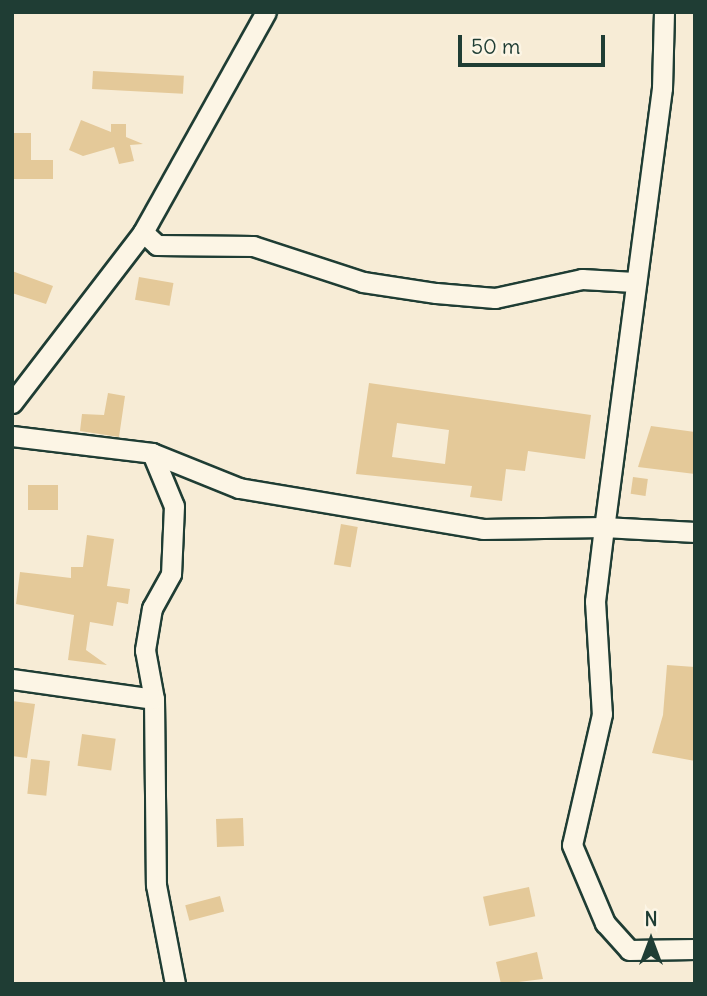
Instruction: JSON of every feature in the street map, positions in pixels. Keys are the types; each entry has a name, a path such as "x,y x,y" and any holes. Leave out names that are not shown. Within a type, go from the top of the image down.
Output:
{"street":[{"path":"12,403 143,232 266,12"},
{"path":"664,12 662,88 634,282 595,601 602,714 572,845 605,923 629,950 695,949"},
{"path":"143,232 158,244 253,247 363,282 436,293 495,298 582,279 634,282"},
{"path":"12,436 152,453 239,488 483,529 604,527 695,532"},
{"path":"152,453 174,506 172,573 152,608 145,650 154,699 156,885 175,984"},
{"path":"12,679 154,699"}],"building":[{"path":"93,71 184,76 183,94 92,89"},
{"path":"81,120 111,132 111,124 126,124 126,137 143,144 130,145 134,161 119,164 114,147 83,156 69,150"},
{"path":"12,133 31,133 31,160 53,160 53,179 12,179"},
{"path":"12,271 53,286 46,304 12,293"},
{"path":"139,277 173,283 169,306 135,300"},
{"path":"369,383 591,415 585,459 528,451 525,471 506,469 502,501 470,497 472,486 356,474","holes":["397,423 449,430 445,464 392,457"]},
{"path":"108,393 125,396 119,437 80,431 82,414 104,415"},
{"path":"651,426 695,432 695,474 638,467"},
{"path":"633,477 648,479 645,496 631,494"},
{"path":"28,485 58,485 58,510 28,510"},
{"path":"341,524 358,527 351,567 334,564"},
{"path":"87,535 114,539 107,586 130,589 128,604 117,602 113,626 90,622 86,650 107,665 68,660 74,615 16,604 20,572 71,578 71,567 83,567"},
{"path":"667,665 695,667 695,761 652,753 663,715"},
{"path":"12,701 35,704 27,758 12,756"},
{"path":"82,734 116,739 111,770 78,766"},
{"path":"31,759 50,761 46,796 27,794"},
{"path":"243,818 244,846 217,847 216,819"},
{"path":"529,887 535,916 489,926 483,897"},
{"path":"220,896 224,911 189,921 185,905"},
{"path":"537,952 543,979 501,984 496,962"}]}
